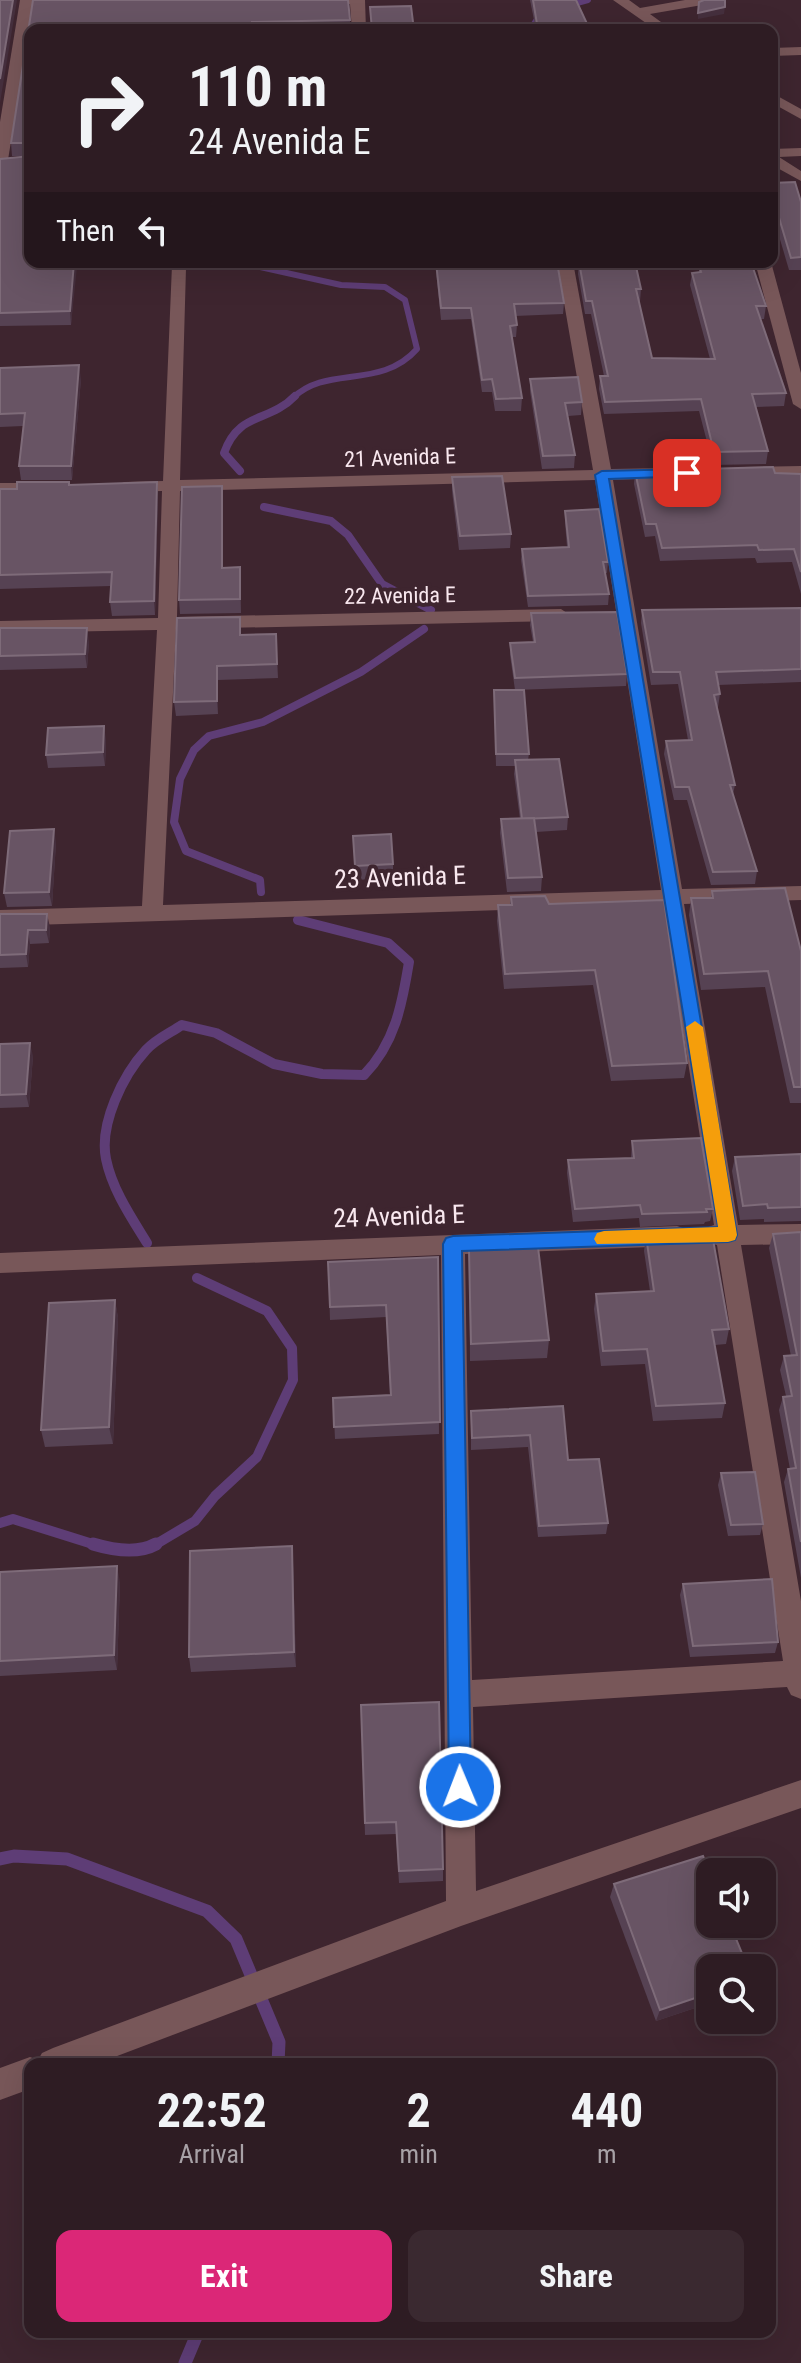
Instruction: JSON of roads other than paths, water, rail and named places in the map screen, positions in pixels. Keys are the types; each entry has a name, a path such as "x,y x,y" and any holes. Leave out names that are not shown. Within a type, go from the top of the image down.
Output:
{"street":[{"path":"4,164 27,0"},
{"path":"297,2 357,0 359,24"},
{"path":"620,0 656,24"},
{"path":"638,12 708,0"},
{"path":"778,52 801,51"},
{"path":"778,101 801,115"},
{"path":"778,155 801,152"},
{"path":"778,160 801,177"},
{"path":"152,913 173,487 178,268"},
{"path":"459,1694 800,1679 674,897 566,268"},
{"path":"765,268 801,404"},
{"path":"724,472 801,471"},
{"name":"21 Avenida E","path":"110,487 678,473"},
{"path":"0,488 63,488"},
{"name":"22 Avenida E","path":"0,627 579,615"},
{"name":"23 Avenida E","path":"0,918 801,893"},
{"name":"24 Avenida E","path":"0,1263 453,1244 801,1234"},
{"path":"453,1244 461,1911"},
{"path":"69,2058 461,1911 801,1794"},
{"path":"0,2084 24,2075"}],"waterway":[{"path":"566,6 588,0"},
{"path":"534,24 544,14"},
{"path":"264,268 341,285 385,287 405,300 417,349 403,362 387,369 321,382 293,398"},
{"path":"240,471 224,453 230,440 246,424 295,396"},
{"path":"264,507 331,521 348,535 382,584 431,610"},
{"path":"261,892 260,880 186,851 174,822 180,779 194,750 209,736 263,722 361,672 424,629"},
{"path":"147,1243 113,1181 105,1145 110,1116 121,1086 150,1046 182,1025 216,1033 274,1064 322,1074 364,1075 390,1037 400,1008 409,962 388,943 298,920"},
{"path":"153,1546 195,1521 215,1496 257,1457 293,1380 292,1348 267,1311 197,1278"},
{"path":"0,1523 13,1519 99,1546"},
{"path":"93,1544 125,1550 156,1544"},
{"path":"0,1859 14,1856 67,1859 207,1911 236,1939 279,2042 278,2058"},
{"path":"185,2363 195,2338"}]}
